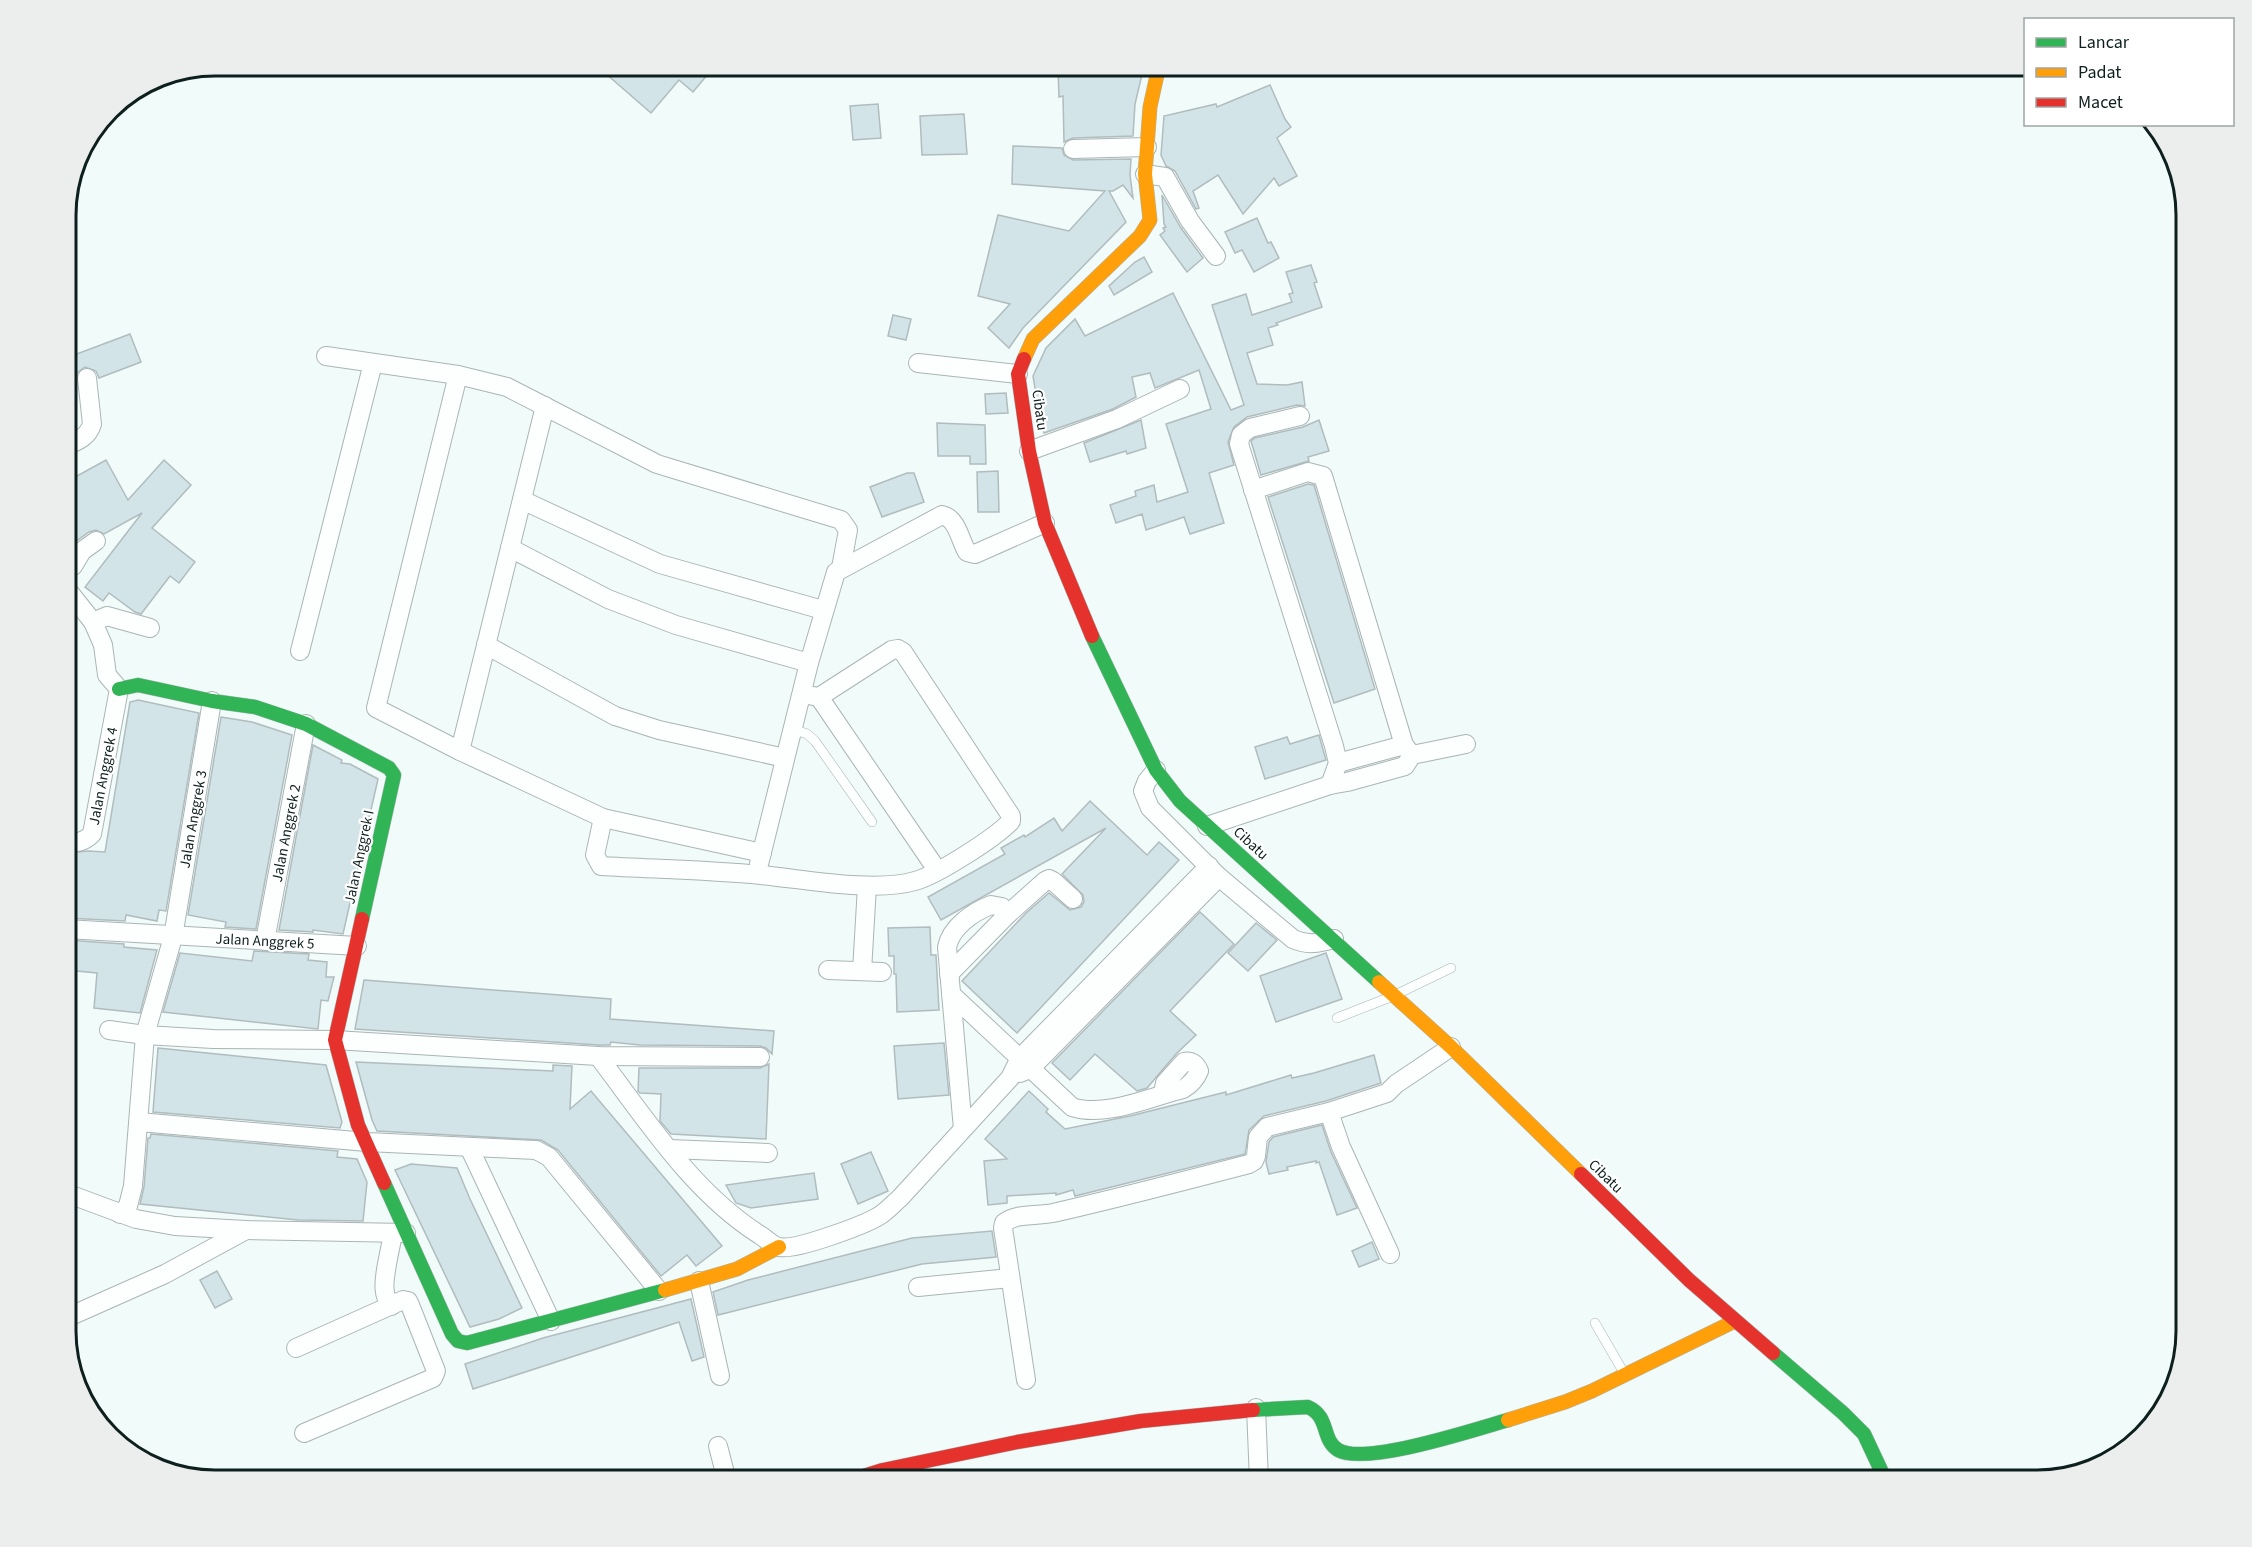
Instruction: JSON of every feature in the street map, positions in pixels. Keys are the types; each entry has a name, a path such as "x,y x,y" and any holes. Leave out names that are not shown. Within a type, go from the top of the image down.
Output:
{"street":[{"name":"Cibatu","path":"1157,76 1150,107 1145,174 1150,220 1140,236 1033,339 1018,374 1029,451 1045,523 1107,671 1156,770 1180,801 1451,1047 1689,1280 1843,1413 1864,1434 1881,1470"},
{"path":"1073,149 1147,147"},
{"path":"1145,174 1165,177 1190,221 1216,256"},
{"path":"326,356 458,375 507,387 657,464 841,520 848,530 841,568"},
{"path":"300,651 373,363"},
{"path":"918,363 1018,374"},
{"path":"458,375 376,708 603,819 762,853"},
{"path":"77,441 83,438 92,424 87,378"},
{"path":"1029,451 1117,419 1180,389"},
{"path":"460,751 545,406"},
{"path":"1300,416 1250,428 1240,435 1239,444 1338,763 1330,785"},
{"path":"1207,826 1330,785 1405,766 1408,750 1323,476 1308,472 1253,490"},
{"path":"522,500 660,564 823,610"},
{"path":"757,875 793,729 811,695 809,663 823,610 833,578 841,568 942,515 953,522 967,552 975,554 1045,523"},
{"path":"77,559 82,551 96,541"},
{"path":"510,548 618,603 676,625 809,663"},
{"path":"77,602 93,622 103,645 107,675 119,689 138,685 212,701 255,707 306,724"},
{"path":"93,622 107,616 150,628"},
{"path":"486,645 615,716 659,730 785,758"},
{"path":"603,819 595,855 601,866 757,875 867,886 891,886 916,881 952,863 1011,821 1011,816 903,652 892,650 811,695"},
{"name":"Jalan Anggrek 4","path":"77,843 86,840 92,834 119,689"},
{"path":"811,695 937,870"},
{"name":"Jalan Anggrek 3","path":"120,1214 128,1206 133,1186 146,1035 173,937 212,701"},
{"name":"Jalan Anggrek I","path":"306,724 389,768 394,775 335,1040"},
{"name":"Jalan Anggrek 2","path":"266,941 306,724"},
{"path":"1338,763 1408,750 1466,744"},
{"path":"1156,770 1143,791 1150,808 1214,871 1293,939 1303,944 1334,939"},
{"path":"335,1040 358,1125 367,1142 400,1233 452,1334 458,1341 467,1343 699,1281 737,1269 779,1247 796,1245 844,1231 882,1214 900,1198 1010,1078 1214,871"},
{"path":"949,974 1008,914 1049,879 1073,899"},
{"path":"862,971 867,886"},
{"path":"963,1129 947,947 953,931 992,904 1002,908 1008,914"},
{"name":"Jalan Anggrek 5","path":"77,930 357,946"},
{"path":"828,970 882,972"},
{"path":"951,994 1072,1107 1084,1111 1102,1110 1163,1093"},
{"path":"109,1029 146,1035 213,1039 335,1040 598,1056 760,1057"},
{"path":"1026,1380 1003,1228 1004,1223 1009,1219 1047,1214 1178,1184 1250,1164 1256,1156 1258,1137 1268,1127 1329,1112 1387,1093 1396,1084 1451,1047"},
{"path":"598,1056 669,1149 722,1205 749,1228 779,1247"},
{"path":"1329,1112 1341,1147 1390,1254"},
{"path":"139,1122 367,1142 536,1150 549,1157 659,1291"},
{"path":"469,1147 551,1320"},
{"path":"669,1149 768,1153"},
{"path":"77,1197 136,1219 175,1226 400,1233"},
{"path":"77,1313 165,1274 246,1230"},
{"path":"391,1306 385,1293 384,1278 400,1233"},
{"path":"918,1287 1010,1278"},
{"path":"699,1281 720,1376"},
{"path":"296,1348 403,1300 408,1301 436,1371 433,1378 304,1433"},
{"path":"883,1470 949,1457 976,1449 1162,1417 1256,1408 1308,1407 1314,1409 1321,1414 1332,1446 1337,1450 1365,1455 1458,1435 1570,1400 1735,1321"},
{"path":"1256,1408 1259,1470"},
{"path":"718,1446 724,1470"}],"lane":[{"path":"793,729 807,734 815,741 873,822"},
{"path":"1337,1018 1393,996 1451,968"},
{"path":"1595,1323 1626,1375"}],"building":[{"path":"1142,76 1135,104 1133,136 1073,138 1064,142 1063,96 1059,97 1058,77"},
{"path":"609,77 706,77 693,92 679,80 651,113"},
{"path":"1270,85 1291,127 1277,138 1297,176 1279,186 1274,178 1243,214 1218,175 1193,191 1199,208 1196,209 1175,171 1166,166 1161,155 1164,116 1216,104 1217,107"},
{"path":"878,104 881,138 853,140 850,106"},
{"path":"964,114 967,154 922,155 920,116"},
{"path":"1013,146 1062,148 1064,155 1073,160 1131,159 1130,175 1133,198 1123,185 1109,191 1126,222 1023,328 1009,348 988,328 1010,304 978,296 998,215 1069,231 1105,191 1012,184"},
{"path":"1162,195 1181,228 1203,258 1187,272 1160,235 1166,227"},
{"path":"1257,218 1268,243 1271,242 1279,258 1254,272 1242,250 1235,253 1225,232"},
{"path":"1144,257 1152,272 1114,295 1109,286 1135,262"},
{"path":"1311,265 1322,307 1276,323 1278,325 1268,328 1273,345 1247,353 1257,384 1287,385 1302,382 1305,406 1297,405 1247,417 1234,427 1228,442 1234,465 1209,473 1224,523 1190,534 1184,517 1146,530 1142,514 1116,523 1110,505 1136,496 1135,491 1154,485 1157,502 1188,492 1166,424 1211,409 1199,370 1155,388 1150,373 1132,377 1136,397 1113,409 1044,433 1033,376 1046,348 1075,319 1085,336 1173,293 1231,410 1244,405 1212,305 1246,294 1252,315 1292,302 1289,294 1293,293 1286,272"},
{"path":"893,315 911,319 906,340 888,336"},
{"path":"130,334 141,362 99,378 96,371 85,367 77,373 77,354"},
{"path":"1006,393 1008,413 986,414 985,394"},
{"path":"1141,420 1146,448 1127,454 1126,451 1090,462 1084,443"},
{"path":"1319,420 1329,451 1308,457 1309,461 1261,475 1251,441 1255,438 1303,427"},
{"path":"937,423 985,425 986,464 970,464 970,456 938,456"},
{"path":"106,460 128,500 164,460 191,485 152,528 195,562 179,583 170,576 141,614 109,593 103,601 85,587 142,513 104,534 96,530 77,541 77,476"},
{"path":"998,471 999,512 978,512 977,472"},
{"path":"907,473 914,473 924,502 882,517 870,487"},
{"path":"1308,484 1314,485 1375,689 1334,703 1268,497"},
{"path":"138,700 199,713 166,911 159,910 157,921 126,915 125,921 77,919 77,852 105,852 130,702"},
{"path":"221,717 252,722 292,735 256,929 225,927 226,922 188,915"},
{"path":"1319,735 1326,760 1265,779 1255,747 1287,737 1290,744"},
{"path":"313,745 342,760 341,763 350,764 378,779 343,934 313,930 313,932 279,930"},
{"path":"1090,801 1147,855 1159,842 1179,860 1017,1033 962,981 1026,913 1049,893 1070,910 1081,907 1084,902 1083,895 1062,874 1106,828 941,920 928,897 1005,854 1001,848 1024,835 1025,837 1054,818 1062,831"},
{"path":"1200,912 1234,944 1170,1011 1196,1035 1147,1088 1137,1091 1095,1054 1070,1080 1052,1063"},
{"path":"1256,923 1277,940 1248,971 1228,953"},
{"path":"930,927 931,955 936,955 939,1010 897,1012 896,974 894,974 894,956 889,956 888,928"},
{"path":"77,941 124,944 124,947 157,950 140,1013 94,1008 97,973 77,971"},
{"path":"254,951 309,954 308,960 327,962 326,977 334,977 328,1001 321,1000 318,1029 163,1012 180,953 252,961"},
{"path":"1326,953 1342,999 1276,1022 1260,976"},
{"path":"364,980 611,999 610,1019 774,1031 772,1054 760,1046 640,1045 611,1042 610,1045 598,1045 355,1029"},
{"path":"944,1043 949,1095 898,1099 894,1046"},
{"path":"158,1048 326,1065 342,1122 340,1128 153,1112"},
{"path":"1374,1055 1381,1083 1326,1101 1264,1116 1249,1130 1245,1154 1075,1196 1073,1190 1056,1195 1056,1193 1007,1196 1007,1203 988,1205 984,1161 1007,1159 985,1139 1029,1091 1048,1109 1046,1112 1065,1129 1130,1116 1226,1092 1226,1095 1291,1075 1292,1078 1314,1073"},
{"path":"356,1062 553,1071 553,1065 572,1066 570,1109 591,1091 722,1246 696,1266 687,1255 661,1276 558,1150 541,1140 377,1131"},
{"path":"769,1064 766,1139 671,1134 660,1121 661,1094 638,1091 639,1068 760,1068"},
{"path":"1322,1125 1331,1152 1357,1208 1337,1215 1319,1162 1287,1167 1288,1170 1269,1174 1266,1162 1269,1142 1273,1137"},
{"path":"151,1134 338,1151 337,1157 357,1159 367,1182 363,1221 298,1220 140,1204 144,1187 148,1138"},
{"path":"871,1152 888,1191 858,1204 841,1164"},
{"path":"411,1164 457,1168 522,1308 499,1319 470,1327 395,1170"},
{"path":"814,1173 818,1199 751,1208 736,1203 726,1185"},
{"path":"992,1231 996,1257 922,1264 718,1315 713,1292 748,1280 912,1238"},
{"path":"1372,1242 1379,1259 1359,1267 1352,1251"},
{"path":"217,1271 232,1299 215,1308 200,1280"},
{"path":"691,1299 704,1357 692,1361 679,1322 473,1389 465,1364 543,1338"}],"traffic: fast":[{"path":"1092,636 1156,770 1180,801 1379,982"},
{"path":"119,689 138,685 212,701 255,707 306,724 389,768 394,775 362,919"},
{"path":"384,1183 452,1334 458,1341 467,1343 665,1290"},
{"path":"1773,1353 1864,1434 1881,1470"},
{"path":"1253,1410 1308,1407 1320,1416 1333,1445 1338,1450 1352,1454 1395,1450 1508,1420"}],"traffic: slow":[{"path":"1024,359 1033,339 1140,236 1150,220 1145,174 1150,107 1157,76"},
{"path":"1379,982 1451,1047 1581,1174"},
{"path":"665,1290 737,1269 779,1247"},
{"path":"1508,1420 1592,1391 1735,1321"}],"traffic: jam":[{"path":"1024,359 1018,374 1029,451 1045,523 1092,636"},
{"path":"362,919 335,1040 358,1125 384,1183"},
{"path":"1581,1174 1689,1280 1773,1353"},
{"path":"883,1470 1017,1442 1141,1421 1253,1410"}]}
